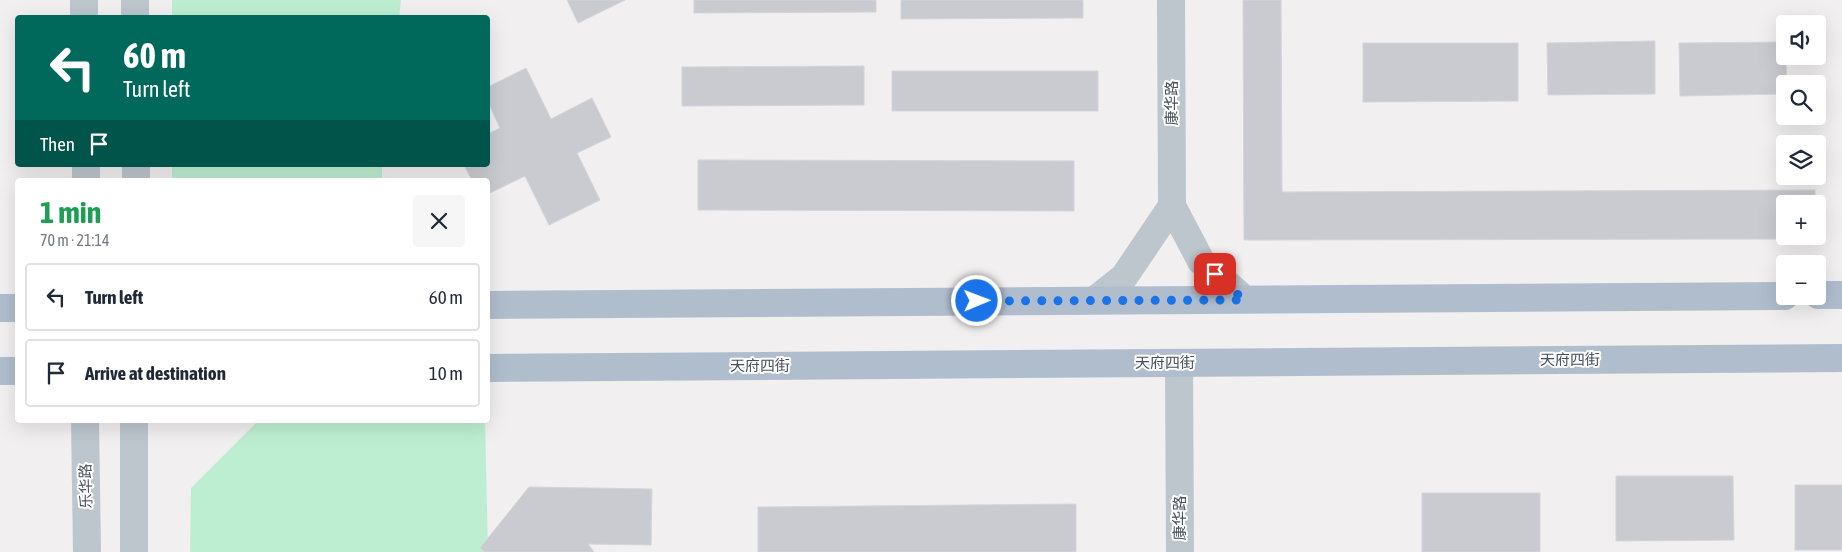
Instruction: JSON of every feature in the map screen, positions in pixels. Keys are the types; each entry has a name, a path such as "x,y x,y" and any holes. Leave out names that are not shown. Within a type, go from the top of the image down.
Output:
{"main road":[{"path":"1826,295 1842,295"},
{"path":"490,305 1776,296"},
{"path":"0,308 15,308"},
{"name":"天府四街","path":"490,368 1842,358"},
{"path":"0,372 15,371"}],"street":[{"path":"84,0 84,15"},
{"path":"135,0 135,15"},
{"name":"康华路","path":"1171,0 1172,206"},
{"path":"1095,300 1124,277 1172,206 1201,261 1244,300"},
{"name":"康华路","path":"1179,363 1180,552"},
{"name":"乐华路","path":"85,423 87,552"},
{"path":"134,423 134,552"}],"green space":[{"path":"172,0 401,0 399,15 172,15"},
{"path":"172,167 382,167 382,178 172,178"},
{"path":"256,423 485,423 488,552 190,552 191,488"}],"building":[{"path":"567,0 625,0 578,23"},
{"path":"694,0 876,0 876,12 694,13"},
{"path":"901,0 1083,0 1083,18 901,19"},
{"path":"1243,0 1281,0 1282,192 1815,190 1815,195 1776,195 1776,239 1244,240"},
{"path":"1655,41 1655,94 1548,95 1547,43"},
{"path":"1776,42 1776,65 1786,65 1787,75 1776,75 1776,94 1680,96 1679,43"},
{"path":"1363,43 1518,43 1518,101 1363,102"},
{"path":"864,66 864,105 682,106 682,67"},
{"path":"526,68 551,119 592,98 611,137 577,153 600,200 549,225 525,176 490,193 490,178 471,178 465,167 490,167 490,133 500,128 490,106 490,86"},
{"path":"892,71 1098,71 1098,111 892,111"},
{"path":"698,160 1074,161 1074,211 698,210"},
{"path":"1616,476 1733,476 1734,540 1616,541"},
{"path":"1795,485 1842,485 1842,550 1795,550"},
{"path":"529,487 652,489 651,545 588,544 594,552 485,552 480,548"},
{"path":"1422,493 1540,493 1540,552 1422,552"},
{"path":"1076,504 1076,552 758,552 758,507"}],"route":[{"path":"977,301 1244,300 1215,274"}]}
